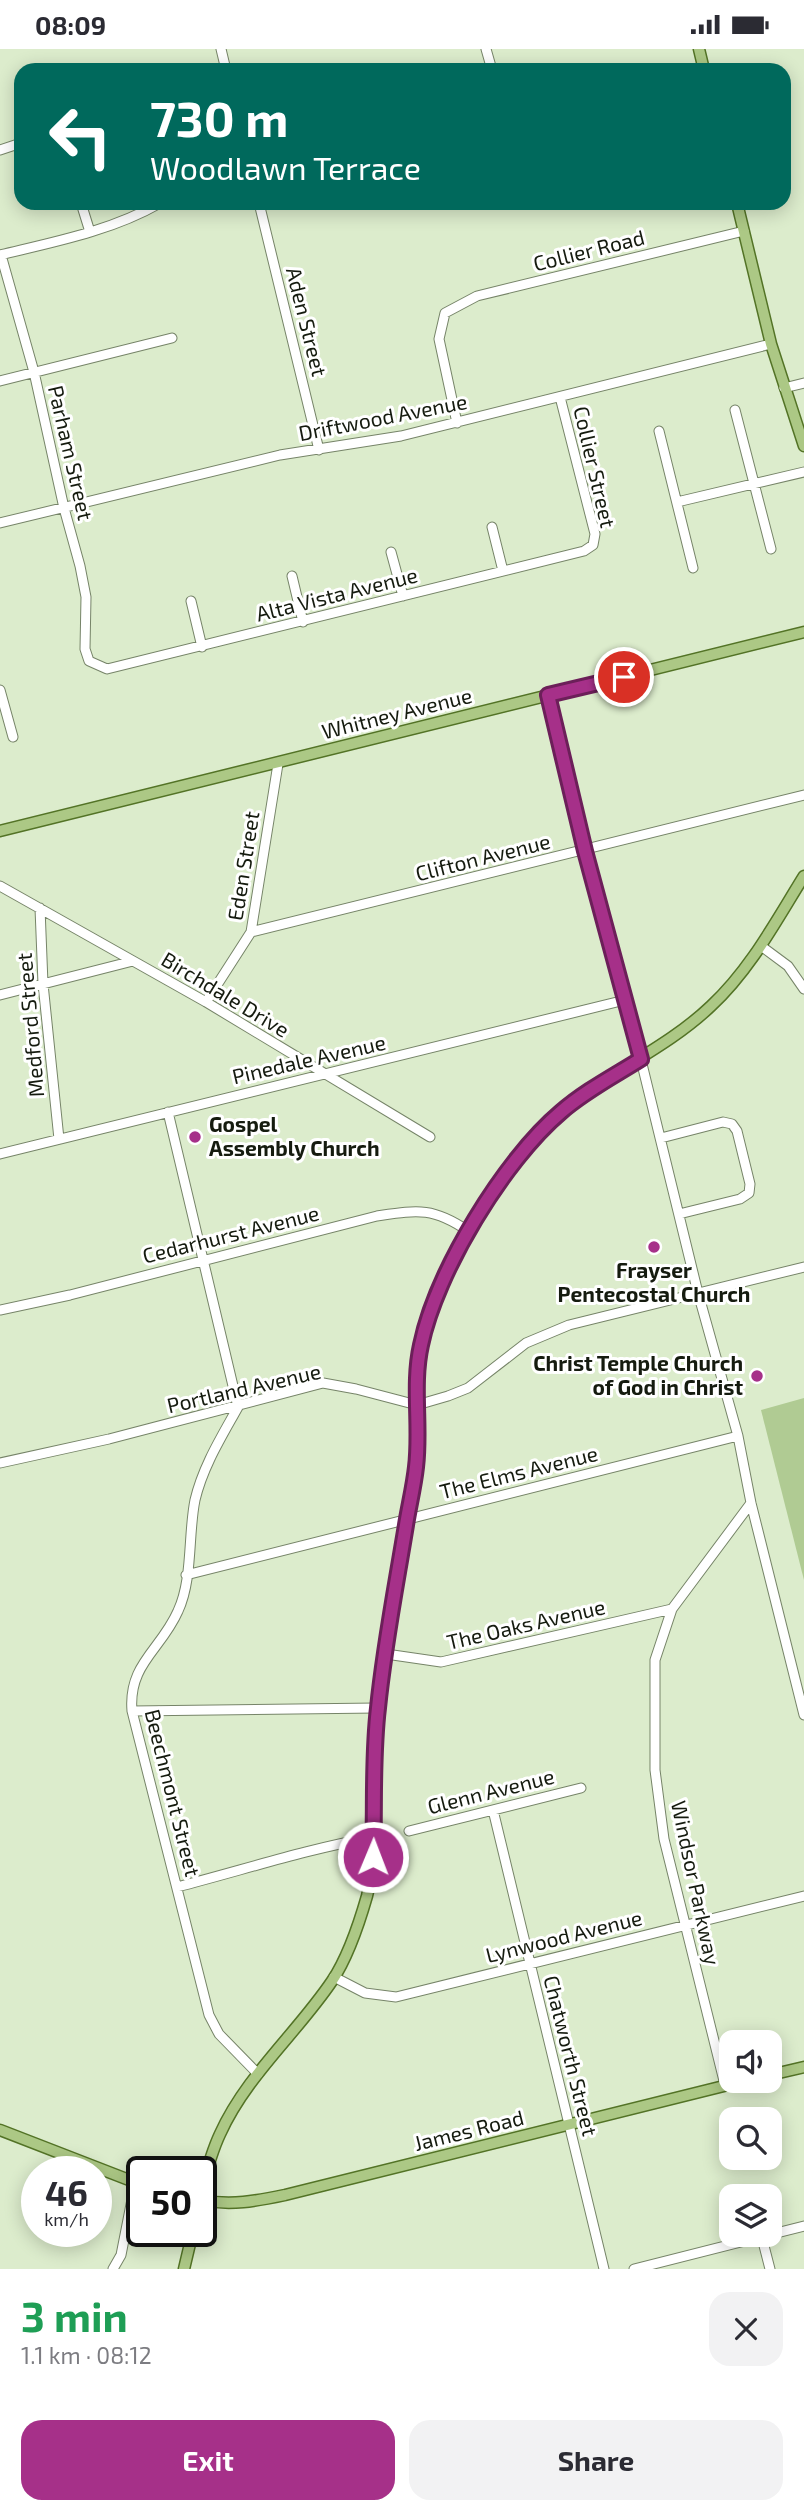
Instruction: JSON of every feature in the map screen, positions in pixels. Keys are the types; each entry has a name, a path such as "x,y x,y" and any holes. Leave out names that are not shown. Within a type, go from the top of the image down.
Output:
{"main road":[{"path":"739,210 771,344 804,446"},
{"name":"Whitney Avenue","path":"0,831 804,632"},
{"path":"211,2156 220,2133 238,2102 334,1977 351,1941 366,1898 374,1837 373,1776 377,1708 416,1466 420,1347 447,1271 468,1231 510,1168 534,1138 561,1112 591,1089 678,1034 712,1006 737,979 761,946 804,876"},
{"path":"782,2072 804,2067"},
{"name":"James Road","path":"217,2203 248,2203 375,2174 719,2087"},
{"path":"0,2130 126,2179"},
{"path":"184,2269 189,2247"}],"street":[{"path":"83,210 90,232"},
{"path":"0,255 90,232 148,210"},
{"name":"Aden Street","path":"262,210 319,450"},
{"name":"Collier Road","path":"457,423 439,339 446,313 477,296 744,231"},
{"name":"Parham Street","path":"0,255 34,372 64,508 80,566 86,597 85,649 89,661"},
{"path":"0,381 172,338"},
{"name":"Driftwood Avenue","path":"0,523 280,456 401,436 457,423 771,344"},
{"path":"784,388 804,383"},
{"name":"Collier Street","path":"560,397 595,534 593,545"},
{"path":"735,410 771,549"},
{"path":"659,431 693,568"},
{"path":"677,502 804,472"},
{"path":"492,527 503,571"},
{"name":"Alta Vista Avenue","path":"89,661 107,669 584,551 593,545"},
{"path":"391,552 403,596"},
{"path":"292,576 303,621"},
{"path":"191,600 202,647"},
{"path":"0,690 13,737"},
{"path":"548,695 698,1293 738,1436 751,1503 804,1715"},
{"name":"Eden Street","path":"206,1002 251,932 278,764"},
{"name":"Clifton Avenue","path":"251,932 804,795"},
{"name":"Birchdale Drive","path":"0,886 206,1002 430,1137"},
{"name":"Medford Street","path":"40,908 43,984 59,1139"},
{"path":"761,946 788,966 804,989"},
{"path":"0,995 134,961"},
{"name":"Pinedale Avenue","path":"0,1154 625,1000"},
{"path":"168,1112 238,1407"},
{"path":"661,1138 723,1122 732,1124 737,1131 750,1184 749,1193 740,1199 679,1214"},
{"name":"Cedarhurst Avenue","path":"0,1310 377,1216 410,1211 428,1212 448,1217 468,1231"},
{"path":"417,1405 468,1388 526,1343 569,1325 804,1267"},
{"name":"Portland Avenue","path":"0,1463 109,1439 323,1383 417,1405"},
{"name":"Beechmont Street","path":"238,1407 201,1480 195,1501 179,1610 134,1680 130,1694 132,1711 209,2014 219,2034 258,2074"},
{"name":"The Elms Avenue","path":"186,1575 738,1436"},
{"name":"Windsor Parkway","path":"719,2061 664,1839 655,1770 655,1660 673,1609 751,1503"},
{"name":"The Oaks Avenue","path":"386,1654 441,1662 673,1609"},
{"path":"132,1711 377,1708"},
{"name":"Glenn Avenue","path":"409,1831 581,1788"},
{"name":"Chatworth Street","path":"493,1810 604,2269"},
{"path":"177,1887 325,1846 374,1837"},
{"name":"Lynwood Avenue","path":"334,1977 365,1993 396,1997 804,1896"},
{"path":"782,2233 804,2227"},
{"path":"113,2269 121,2255 126,2234"},
{"path":"634,2269 725,2247"},
{"path":"764,2247 770,2269"}],"green space":[{"path":"804,1398 804,1580 761,1410"}],"place":[{"name":"Gospel Assembly Church","path":"195,1137"},
{"name":"Frayser Pentecostal Church","path":"654,1247"},
{"name":"Christ Temple Church of God in Christ","path":"757,1376"}],"route":[{"path":"373,1857 373,1776 377,1708 416,1466 417,1378 420,1347 428,1320 447,1271 468,1231 510,1168 534,1138 561,1112 591,1089 641,1059 585,851 548,695 624,677"}]}
